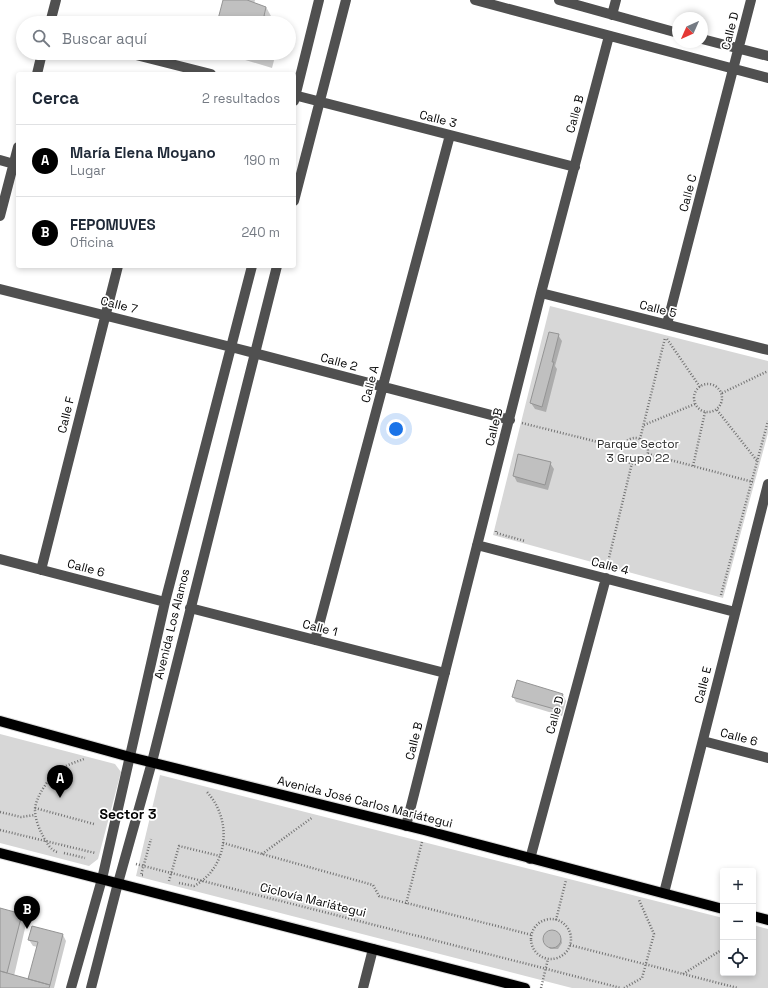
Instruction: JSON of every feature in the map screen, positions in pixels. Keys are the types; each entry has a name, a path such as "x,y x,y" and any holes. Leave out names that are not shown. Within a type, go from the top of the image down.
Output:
{"main road":[{"name":"Avenida José Carlos Mariátegui","path":"0,721 130,757 424,830 720,908"},
{"path":"0,853 373,949 504,985 525,988"},
{"path":"756,917 768,920"}],"street":[{"path":"52,16 56,0"},
{"path":"296,94 319,0"},
{"path":"296,193 346,0"},
{"path":"475,0 768,78"},
{"path":"559,0 672,31"},
{"path":"612,15 616,0"},
{"name":"Calle D","path":"734,68 751,0"},
{"name":"Calle B","path":"406,826 541,293 609,36"},
{"path":"708,41 768,56"},
{"path":"37,72 40,60"},
{"path":"157,60 203,72"},
{"path":"167,72 169,63"},
{"name":"Calle C","path":"668,325 734,68"},
{"name":"Calle 3","path":"296,98 320,102 575,167"},
{"name":"Calle A","path":"315,640 450,135"},
{"path":"0,216 16,156"},
{"path":"0,160 14,164"},
{"name":"Calle F","path":"40,570 117,268"},
{"name":"Avenida Los Alamos","path":"71,988 102,879 165,602 251,268"},
{"name":"Avenida Los Alamos","path":"91,988 118,883 152,762 276,268"},
{"name":"Calle 7","path":"0,289 231,347"},
{"name":"Calle 5","path":"541,293 768,350"},
{"name":"Calle 2","path":"231,347 510,420"},
{"name":"Calle E","path":"664,893 768,485"},
{"name":"Calle 4","path":"478,544 735,612"},
{"name":"Calle 6","path":"0,559 165,602"},
{"name":"Calle D","path":"530,859 606,578"},
{"name":"Calle 1","path":"190,608 445,673"},
{"name":"Calle 6","path":"703,741 768,758"},
{"path":"363,988 373,949"}],"path":[{"path":"640,439 668,325"},
{"path":"658,336 673,339"},
{"path":"665,338 700,386"},
{"path":"722,393 768,371"},
{"path":"704,384 717,387 722,393 723,400 717,410 706,412 697,408 695,404 694,394 700,386 704,384"},
{"path":"644,426 695,404"},
{"path":"717,410 758,462"},
{"path":"693,466 706,412"},
{"path":"521,431 525,416"},
{"path":"510,420 622,448"},
{"path":"714,593 721,595 768,421"},
{"path":"636,438 640,439 647,445 648,454 639,464 627,461 622,454 622,448 625,442 636,438"},
{"path":"648,454 768,485"},
{"path":"606,578 607,564 632,463"},
{"path":"497,526 496,533 525,542"},
{"path":"607,564 614,566"},
{"path":"85,858 54,851 45,841 39,829 35,808 40,793 59,770 84,759 91,761"},
{"path":"163,880 194,886 211,874 220,856 224,830 220,811 214,800 206,791 200,790"},
{"path":"262,854 328,806"},
{"path":"35,808 94,824"},
{"path":"0,812 21,817 36,815"},
{"path":"0,830 107,856"},
{"path":"406,904 424,830"},
{"path":"149,876 141,875 151,839"},
{"path":"223,843 373,885 379,896 532,935"},
{"path":"169,881 179,846 220,856"},
{"name":"Ciclovía Mariátegui","path":"124,861 622,988"},
{"path":"556,920 568,869"},
{"path":"622,988 642,978 654,934 632,885"},
{"path":"556,920 567,928 570,934 570,945 561,957 548,959 537,953 533,948 531,942 532,935 538,924 544,921 556,920"},
{"path":"570,945 738,988"},
{"path":"683,974 720,951"},
{"path":"540,988 548,959"}],"green space":[{"name":"Parque Sector 3 Grupo 22","path":"550,306 768,361 768,433 723,598 493,535"},
{"path":"0,734 115,764 121,772 98,859 89,866 0,843"},
{"path":"160,775 720,917 720,976 756,976 756,926 768,929 768,988 572,988 136,876"}],"building":[{"path":"223,0 247,0 266,7 264,16 219,16"},
{"path":"549,332 559,334 552,362 554,362 542,407 530,403"},
{"path":"518,454 551,462 545,485 513,476"},
{"path":"517,680 563,694 558,710 512,697"},
{"path":"0,908 22,914 7,973 0,971"},
{"path":"32,926 63,934 50,985 28,979 38,942 28,940"},
{"path":"552,930 556,931 560,935 560,943 556,947 552,948 548,947 544,943 543,939 544,935 548,931"},
{"path":"0,971 50,985 49,988 0,988"}],"place":[{"name":"María Elena Moyano","path":"60,798"},
{"name":"FEPOMUVES","path":"27,929"}],"district":[{"name":"Sector 3","path":"128,814"}]}
